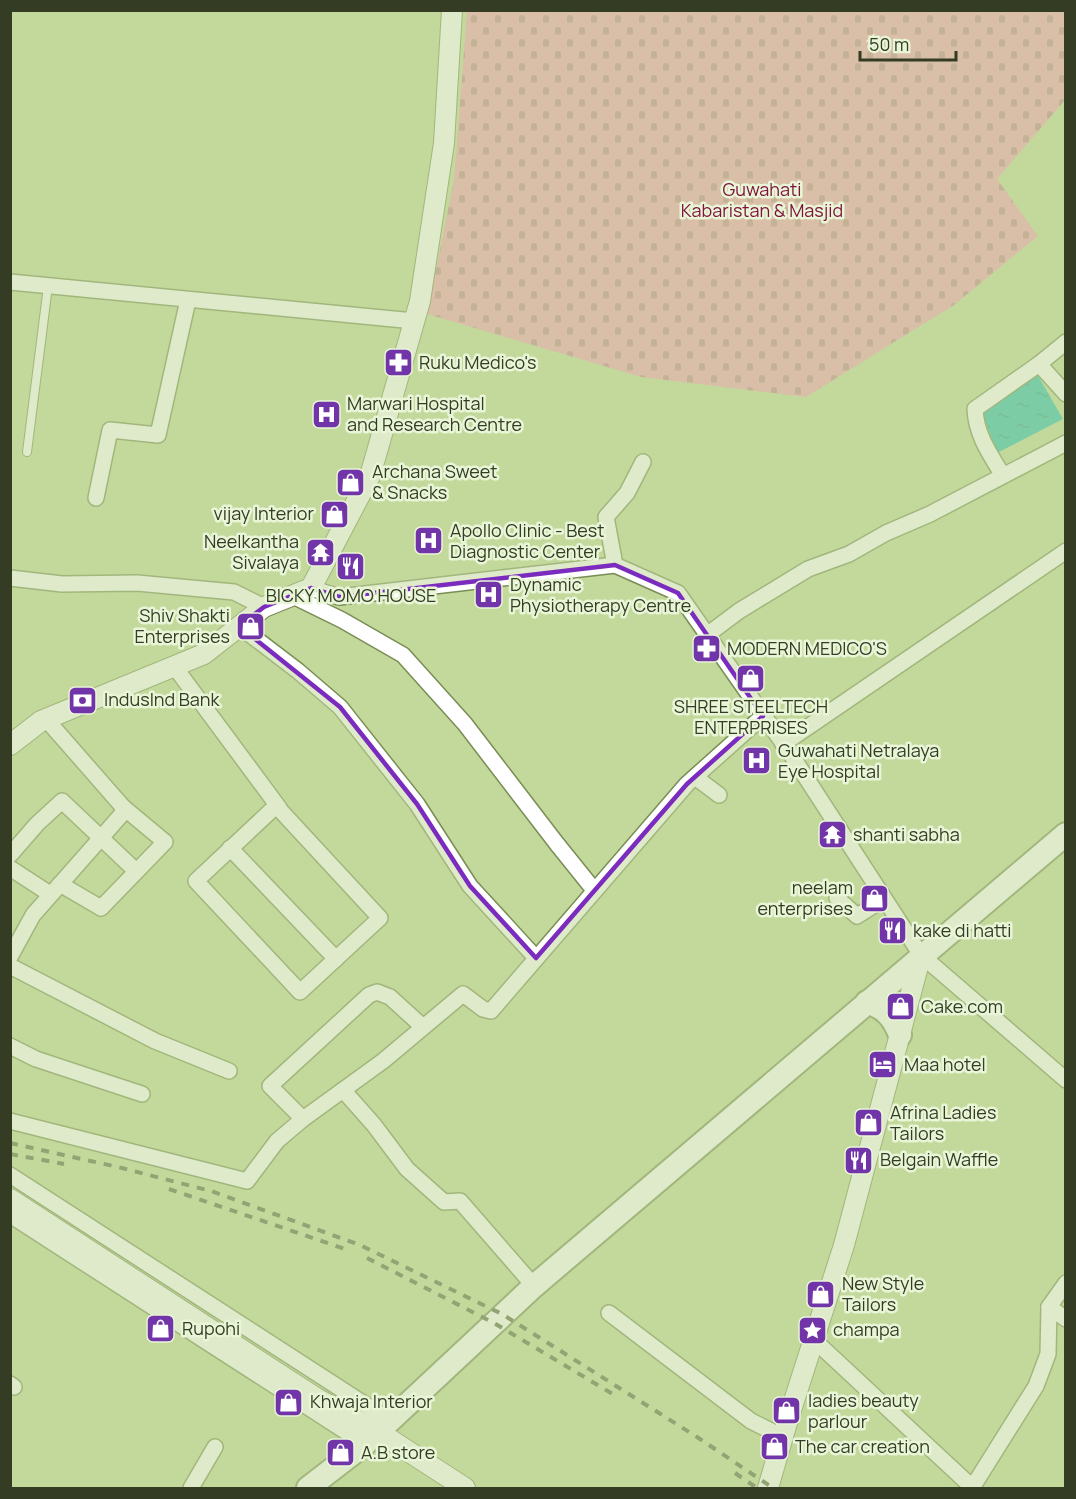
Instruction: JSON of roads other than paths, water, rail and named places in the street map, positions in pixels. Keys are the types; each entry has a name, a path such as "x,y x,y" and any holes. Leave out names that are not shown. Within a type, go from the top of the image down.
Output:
{"main road":[{"path":"308,1488 377,1432 534,1286 1065,834"},
{"path":"867,1002 880,1006 891,1016 900,1035"}],"street":[{"path":"10,745 46,719 204,654 264,607 311,588 370,476 420,301 444,143 452,10"},
{"path":"10,282 414,321"},
{"path":"96,498 110,429 158,435 188,300"},
{"path":"1002,474 984,446 975,423 975,409 1039,364 1065,342"},
{"path":"1039,364 1065,394"},
{"path":"707,635 739,611 808,569 849,554 886,533 930,514 1065,442"},
{"path":"615,565 606,517 627,493 643,462"},
{"path":"783,744 1065,551"},
{"path":"311,588 339,597 615,565 678,593 783,744 921,956 1065,1080"},
{"path":"10,578 62,584 137,583 234,592 264,607"},
{"path":"293,596 342,620 403,655 465,724 594,890"},
{"path":"239,626 298,671 340,707 417,804 470,886 536,958"},
{"path":"174,666 277,805 380,918 300,992 196,881 277,805"},
{"path":"10,1121 247,1181 277,1141 303,1119 383,1061 463,994 483,1009 491,1011 594,890 695,777 764,716"},
{"path":"10,868 101,908 165,842 123,807 46,719"},
{"path":"695,777 719,795"},
{"path":"10,855 37,824 62,801 136,871"},
{"path":"10,957 33,915 122,814 123,807"},
{"path":"230,848 336,959"},
{"path":"837,898 857,916 884,899"},
{"path":"768,1488 844,1245 921,956"},
{"path":"10,966 155,1041 229,1071"},
{"path":"303,1119 270,1086 369,995 377,992 390,997 423,1027"},
{"path":"10,1046 36,1059 142,1094"},
{"path":"343,1090 374,1125 407,1169 444,1202 460,1201 534,1286"},
{"path":"10,1175 377,1432"},
{"path":"10,1199 316,1398 377,1432"},
{"path":"10,1215 377,1432 465,1488"},
{"path":"814,1340 972,1488 1036,1386 1048,1354 1049,1307 1065,1283"},
{"path":"1049,1307 1065,1319"},
{"path":"609,1313 751,1421 783,1437"},
{"path":"191,1488 215,1447"}],"lane":[{"path":"27,452 48,286"}],"water":[{"path":"1037,374 1063,419 997,453 979,405"}],"railway":[{"path":"10,1143 211,1191 360,1245 502,1314 697,1437 773,1488"},
{"path":"10,1154 64,1164"},
{"path":"169,1189 348,1250"},
{"path":"367,1258 494,1323 616,1396"},
{"path":"735,1473 757,1488"}],"place":[{"name":"Ruku Medico's","path":"398,363"},
{"name":"Marwari Hospital and Research Centre","path":"326,414"},
{"name":"Archana Sweet & Snacks","path":"351,482"},
{"name":"vijay Interior","path":"335,514"},
{"name":"Apollo Clinic - Best Diagnostic Center","path":"429,541"},
{"name":"Neelkantha Sivalaya","path":"320,552"},
{"name":"BICKY MOMO HOUSE","path":"351,567"},
{"name":"Dynamic Physiotherapy Centre","path":"489,595"},
{"name":"Shiv Shakti Enterprises","path":"251,626"},
{"name":"MODERN MEDICO'S","path":"706,649"},
{"name":"SHREE STEELTECH ENTERPRISES","path":"751,678"},
{"name":"IndusInd Bank","path":"83,700"},
{"name":"Guwahati Netralaya Eye Hospital","path":"757,761"},
{"name":"shanti sabha","path":"832,835"},
{"name":"neelam enterprises","path":"874,898"},
{"name":"kake di hatti","path":"892,931"},
{"name":"Cake.com","path":"900,1007"},
{"name":"Maa hotel","path":"883,1065"},
{"name":"Afrina Ladies Tailors","path":"869,1123"},
{"name":"Belgain Waffle","path":"859,1160"},
{"name":"New Style Tailors","path":"821,1294"},
{"name":"Rupohi","path":"161,1329"},
{"name":"champa","path":"812,1330"},
{"name":"Khwaja Interior","path":"289,1402"},
{"name":"ladies beauty parlour","path":"787,1411"},
{"name":"The car creation","path":"774,1447"},
{"name":"A.B store","path":"340,1453"}],"park label":[{"name":"Guwahati Kabaristan & Masjid","path":"762,200"}]}
